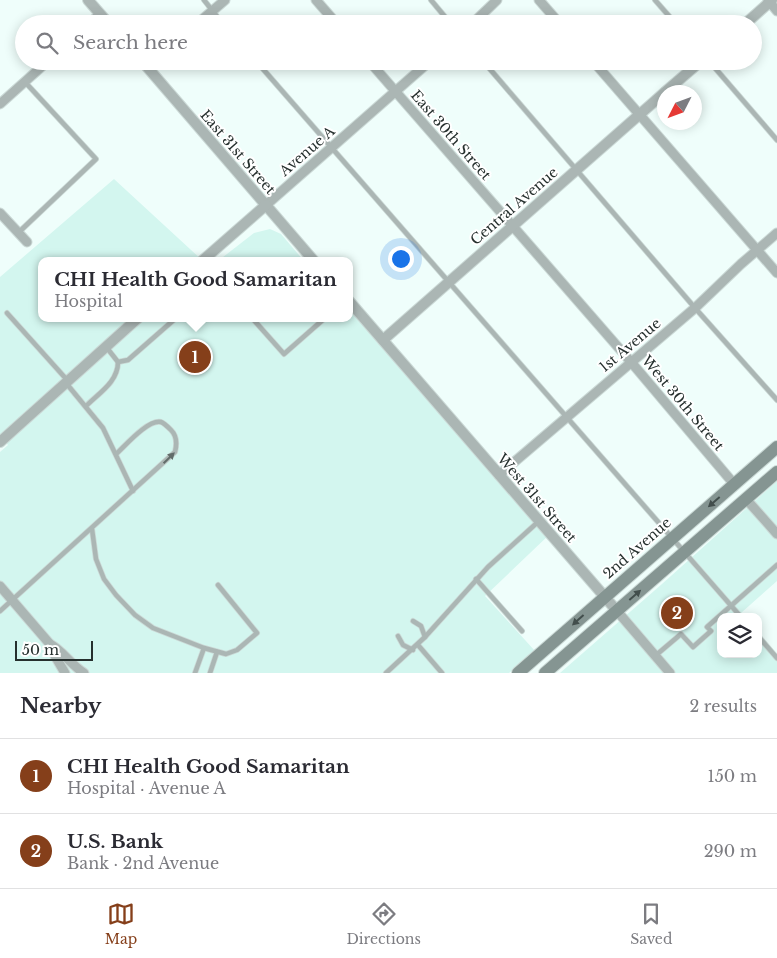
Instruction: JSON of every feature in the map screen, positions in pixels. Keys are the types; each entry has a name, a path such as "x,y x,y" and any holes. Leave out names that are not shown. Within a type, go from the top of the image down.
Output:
{"main road":[{"name":"2nd Avenue","path":"518,673 777,447"},
{"path":"552,671 617,611 777,472"}],"street":[{"path":"88,0 100,14"},
{"path":"207,15 224,0"},
{"path":"316,0 329,15"},
{"path":"481,15 497,0"},
{"path":"539,0 552,15"},
{"path":"755,15 770,1 777,11"},
{"path":"0,104 38,70"},
{"name":"East 31st Street","path":"153,70 311,257"},
{"name":"East 30th Street","path":"377,70 512,226"},
{"name":"Avenue A","path":"206,257 420,70"},
{"path":"601,70 777,274"},
{"name":"Central Avenue","path":"674,85 691,70"},
{"name":"Central Avenue","path":"383,340 657,100"},
{"path":"0,213 28,242"},
{"name":"West 30th Street","path":"512,226 734,484"},
{"name":"1st Avenue","path":"499,474 694,308 777,234"},
{"path":"353,306 383,340"},
{"path":"0,442 134,322"},
{"name":"West 31st Street","path":"383,340 670,673"},
{"path":"746,498 777,534"},
{"path":"0,586 49,644 65,673"},
{"path":"49,644 56,647 76,668 84,673"}],"lane":[{"path":"204,0 215,15"},
{"path":"430,0 443,15"},
{"path":"656,0 668,15"},
{"path":"264,70 566,418 686,551 739,613"},
{"path":"491,70 694,308 777,400"},
{"path":"716,70 777,140"},
{"path":"18,233 96,159 25,82"},
{"path":"6,313 67,382 103,428 133,492"},
{"path":"118,362 128,360 171,322"},
{"path":"256,322 284,354 320,322"},
{"path":"86,406 114,380 118,371 118,362 106,347"},
{"path":"0,611 133,492 175,452 177,445 173,432 162,422 156,422 143,429 116,454"},
{"path":"386,673 413,650 476,580 539,521"},
{"path":"92,529 96,559 104,579 135,615 153,628 204,648 226,654 237,650 257,633 218,585"},
{"path":"655,656 681,634 693,647 711,631 707,626 777,565"},
{"path":"476,580 522,631"},
{"path":"414,621 421,626 425,637"},
{"path":"398,636 403,645 413,650"},
{"path":"762,641 777,658"},
{"path":"418,645 442,673"},
{"path":"195,673 204,648"},
{"path":"210,673 217,652"}],"shaded area":[{"path":"114,179 199,257 38,257 38,322 353,322 353,314 550,534 485,596 535,651 509,673 0,673 0,452 8,445 0,436 0,277"},
{"path":"270,229 281,234 301,257 223,257 254,233"},
{"path":"777,481 777,581 741,613 717,613 717,658 762,658 762,640 777,657 777,673 560,673"}],"place":[{"name":"CHI Health Good Samaritan","path":"195,357"},
{"name":"U.S. Bank","path":"677,613"}]}
